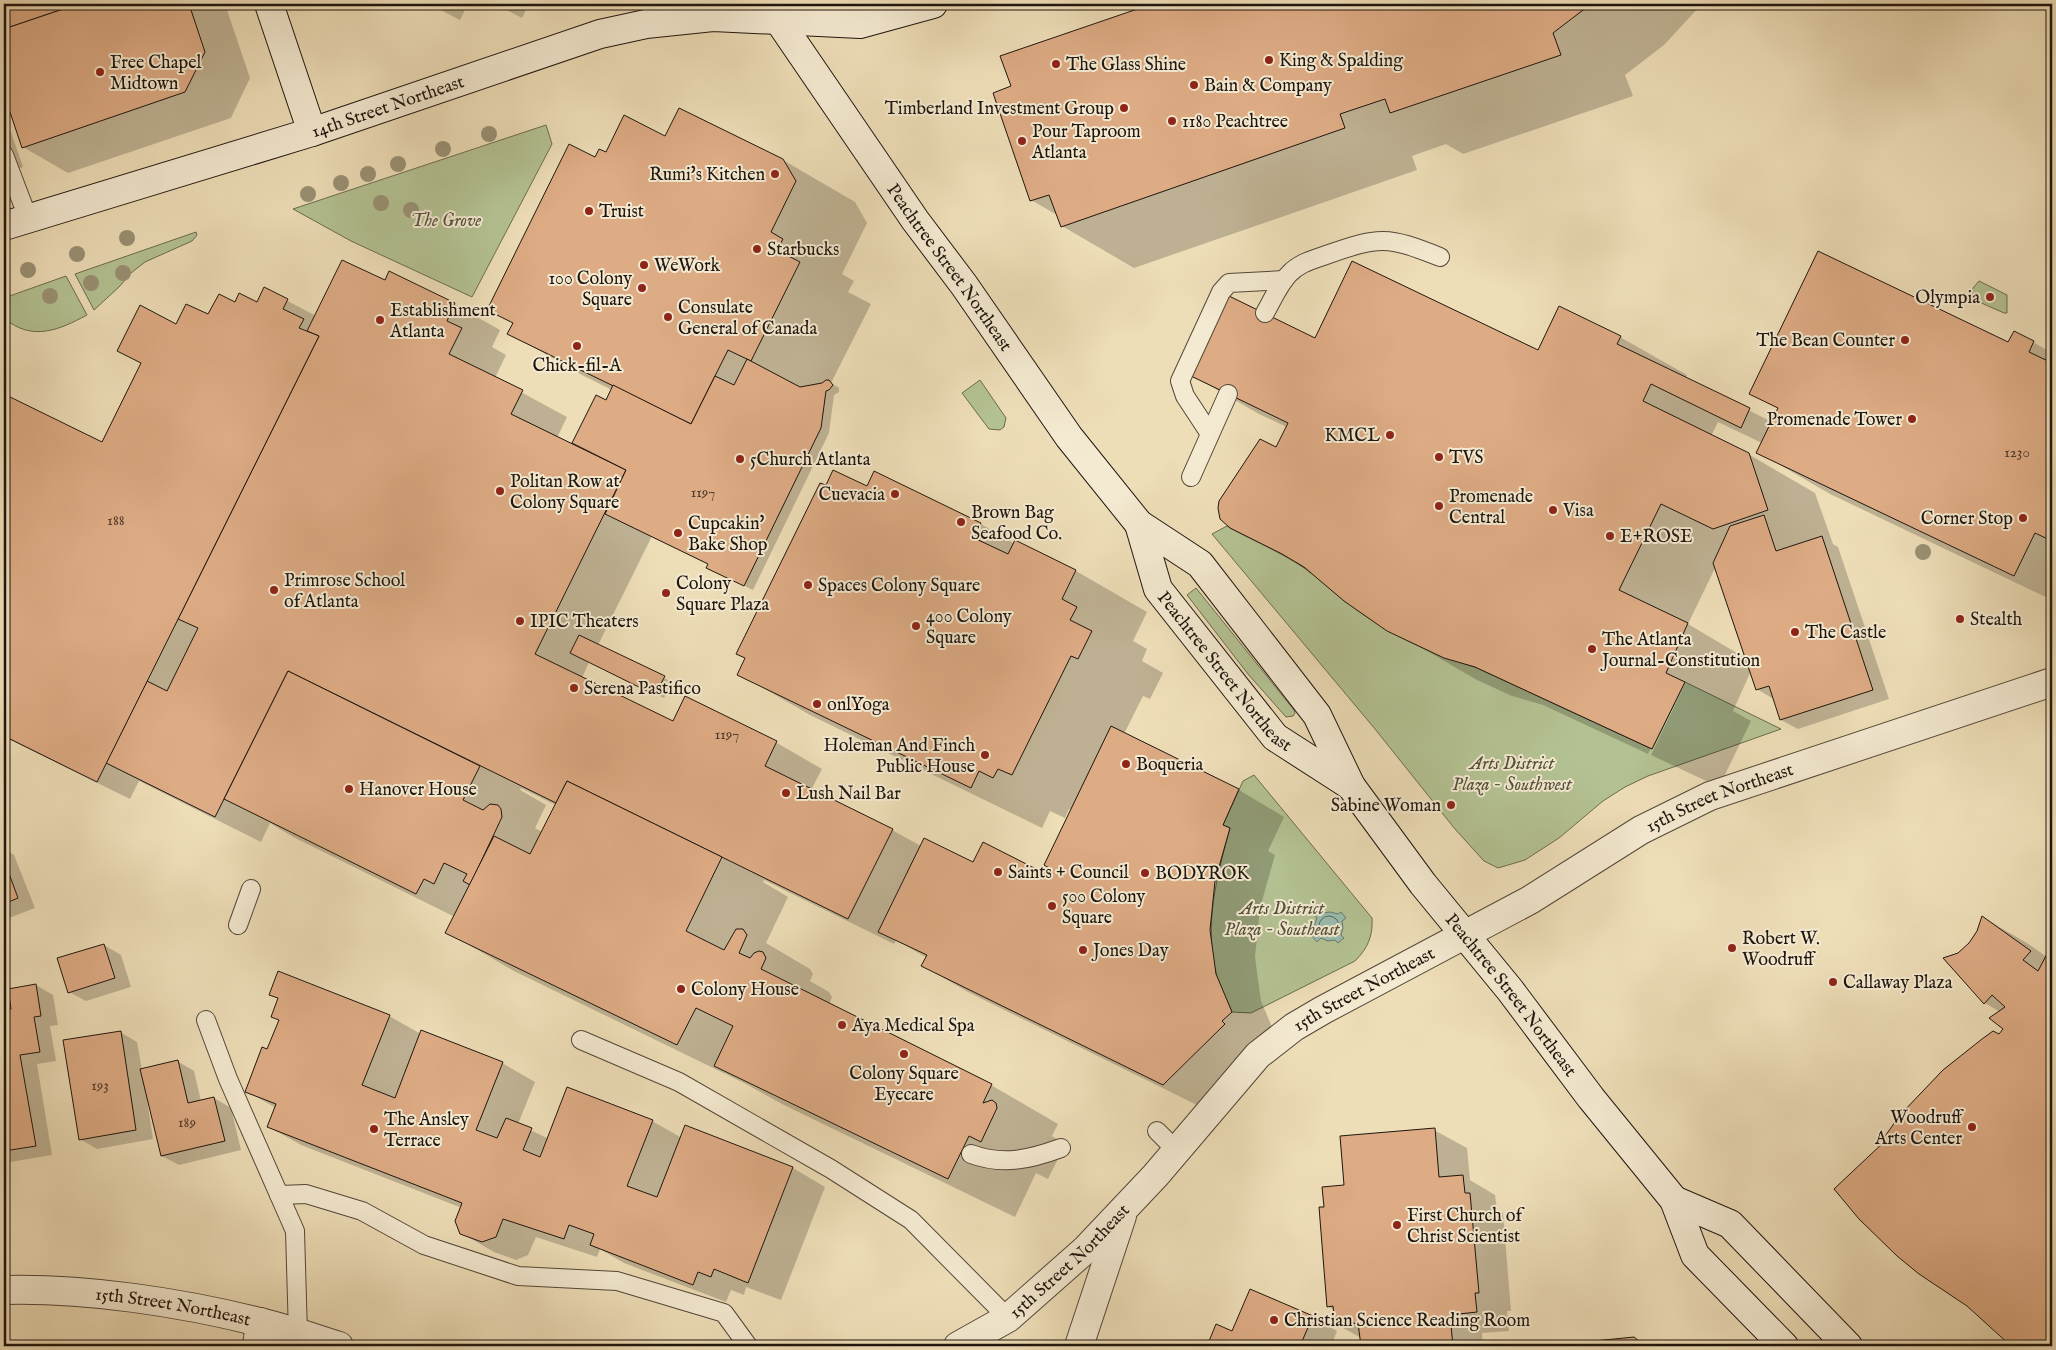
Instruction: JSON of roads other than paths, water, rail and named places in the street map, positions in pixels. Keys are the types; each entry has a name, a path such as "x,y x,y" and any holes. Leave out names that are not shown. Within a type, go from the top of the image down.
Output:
{"main road":[{"path":"269,4 312,132"},
{"name":"14th Street Northeast","path":"16,222 312,132 600,34 646,24 782,9 860,24 933,4"},
{"name":"Peachtree Street Northeast","path":"782,9 915,220 964,284 1069,437 1138,524 1200,564 1317,714 1350,786 1423,884 1510,990 1591,1098 1674,1200 1695,1255 1784,1346"},
{"name":"Peachtree Street Northeast","path":"1138,524 1158,588 1275,737 1350,786"},
{"name":"15th Street Northeast","path":"958,1346 1008,1318 1085,1250 1124,1210 1258,1055 1294,1027 1530,900 1641,830 1710,796 2052,682"},
{"name":"Peachtree Street Northeast","path":"1674,1200 1730,1224 1848,1346"},
{"path":"1079,1346 1124,1210"},
{"name":"15th Street Northeast","path":"4,1290 35,1289 153,1300 258,1334 298,1334 339,1346"}],"lane":[{"path":"4,154 16,222"},
{"path":"1265,313 1284,280 1301,264 1362,242 1380,239 1405,243 1440,257"},
{"path":"1210,434 1185,396 1180,381 1221,292 1230,283 1284,280"},
{"path":"1191,477 1228,394"},
{"path":"238,925 251,889"},
{"path":"206,1020 228,1079 295,1231 298,1334"},
{"path":"581,1040 679,1082 831,1169 911,1220 1008,1318"},
{"path":"1157,1131 1177,1150"},
{"path":"971,1154 984,1159 1008,1161 1033,1158 1061,1148"},
{"path":"279,1195 306,1194 362,1211 424,1245 518,1276 618,1281 724,1313 748,1346"}],"water":[{"path":"1320,910 1323,913 1338,914 1341,912 1346,918 1342,921 1341,935 1344,938 1338,943 1335,940 1328,941 1321,938 1317,942 1312,936 1316,933 1314,926 1317,918 1314,915"}],"place":[{"name":"King & Spalding","path":"1269,60"},
{"name":"The Glass Shine","path":"1056,64"},
{"name":"Free Chapel Midtown","path":"100,72"},
{"name":"Bain & Company","path":"1194,85"},
{"name":"Timberland Investment Group","path":"1124,108"},
{"name":"1180 Peachtree","path":"1172,121"},
{"name":"Pour Taproom Atlanta","path":"1022,141"},
{"name":"Rumi's Kitchen","path":"775,174"},
{"name":"Truist","path":"589,211"},
{"name":"Starbucks","path":"757,249"},
{"name":"WeWork","path":"644,265"},
{"name":"100 Colony Square","path":"642,288"},
{"name":"Olympia","path":"1990,297"},
{"name":"Consulate General of Canada","path":"668,317"},
{"name":"Establishment Atlanta","path":"380,320"},
{"name":"The Bean Counter","path":"1905,340"},
{"name":"Chick-fil-A","path":"577,346"},
{"name":"Promenade Tower","path":"1912,419"},
{"name":"KMCL","path":"1390,435"},
{"name":"TVS","path":"1439,457"},
{"name":"5Church Atlanta","path":"740,459"},
{"name":"Politan Row at Colony Square","path":"500,491"},
{"name":"Cuevacia","path":"895,494"},
{"name":"Promenade Central","path":"1439,506"},
{"name":"Visa","path":"1553,510"},
{"name":"Corner Stop","path":"2023,518"},
{"name":"Brown Bag Seafood Co.","path":"961,522"},
{"name":"Cupcakin' Bake Shop","path":"678,533"},
{"name":"E+ROSE","path":"1610,536"},
{"name":"Spaces Colony Square","path":"808,585"},
{"name":"Primrose School of Atlanta","path":"274,590"},
{"name":"Colony Square Plaza","path":"666,593"},
{"name":"Stealth","path":"1960,619"},
{"name":"IPIC Theaters","path":"520,621"},
{"name":"400 Colony Square","path":"916,626"},
{"name":"The Castle","path":"1795,632"},
{"name":"The Atlanta Journal-Constitution","path":"1592,649"},
{"name":"Serena Pastifico","path":"574,688"},
{"name":"onlYoga","path":"817,704"},
{"name":"Holeman And Finch Public House","path":"985,755"},
{"name":"Boqueria","path":"1126,764"},
{"name":"Hanover House","path":"349,789"},
{"name":"Lush Nail Bar","path":"786,793"},
{"name":"Sabine Woman","path":"1451,805"},
{"name":"Saints + Council","path":"998,872"},
{"name":"BODYROK","path":"1145,873"},
{"name":"500 Colony Square","path":"1052,906"},
{"name":"Robert W. Woodruff","path":"1732,948"},
{"name":"Jones Day","path":"1083,950"},
{"name":"Callaway Plaza","path":"1833,982"},
{"name":"Colony House","path":"681,989"},
{"name":"Aya Medical Spa","path":"842,1025"},
{"name":"Colony Square Eyecare","path":"904,1054"},
{"name":"Woodruff Arts Center","path":"1972,1127"},
{"name":"The Ansley Terrace","path":"374,1129"},
{"name":"First Church of Christ Scientist","path":"1397,1225"},
{"name":"Christian Science Reading Room","path":"1274,1320"}],"park label":[{"name":"The Grove","path":"446,220"},
{"name":"Arts District Plaza - Southwest","path":"1512,773"},
{"name":"Arts District Plaza - Southeast","path":"1282,918"}]}
